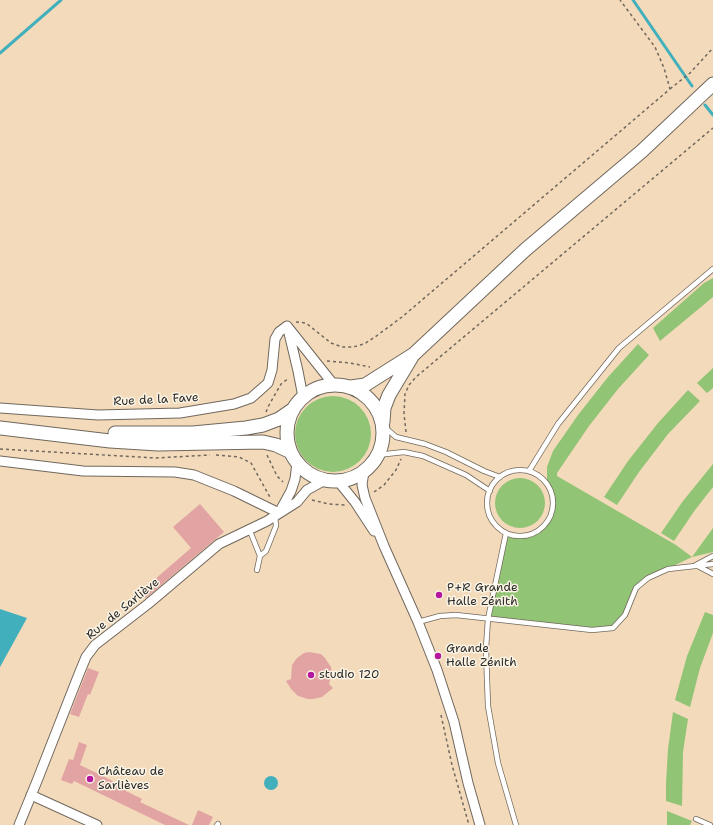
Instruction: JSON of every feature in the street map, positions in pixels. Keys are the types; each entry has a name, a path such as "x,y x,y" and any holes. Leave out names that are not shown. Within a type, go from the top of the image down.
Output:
{"main road":[{"path":"33,431 161,434 193,433 263,426 279,419 292,410 303,397 317,388 334,385 351,387 365,385 414,354 525,250 642,151 713,84"},
{"path":"124,442 132,438 160,440 263,437 292,454 310,474 331,480 353,477 366,468 378,455 382,440 384,408 389,395 414,354"},
{"path":"351,387 362,393 372,402 379,413 382,425"},
{"path":"292,410 286,434 292,454"},
{"path":"0,428 124,442 158,444 263,442 276,445 292,454"}],"street":[{"path":"287,326 334,385"},
{"path":"287,326 303,397"},
{"name":"Rue de la Fave","path":"0,408 98,415 180,412 234,404 251,398 268,383 272,370 275,339 279,332 287,326"},
{"path":"0,461 83,471 175,472 194,475 234,491 277,515 291,490 295,479 292,454"},
{"path":"366,468 370,495 387,539 384,546"},
{"path":"366,468 362,485 365,498 435,664 454,722 468,784 480,825"},
{"path":"331,480 354,502 384,546"},
{"name":"Rue de Sarliève","path":"19,825 78,674 86,656 95,645 148,604 220,544 250,531 290,507 307,490 331,480"},
{"path":"31,795 97,825"}],"lane":[{"path":"529,471 558,424 619,348 713,269"},
{"path":"382,425 396,437 425,444 446,452 484,471 500,477"},
{"path":"378,455 404,452 423,456 466,475 490,491"},
{"path":"514,471 529,471 539,476 547,483 552,493 554,504 552,514 546,524 538,531 528,535 517,536 506,533 498,528 492,520 488,510 487,501 490,491 494,483 500,477 514,471"},
{"path":"260,556 266,551 273,536 277,515"},
{"path":"250,531 260,556 257,570"},
{"path":"506,533 488,619 486,648 488,706 498,763 516,825"},
{"path":"696,565 713,556"},
{"path":"418,622 440,616 451,616 592,630 613,628 625,615 636,588 648,578 668,569 713,564"},
{"path":"696,565 713,574"},
{"path":"696,819 710,825"}],"path":[{"path":"620,0 655,47 664,68 670,89"},
{"path":"287,326 294,322 306,323 331,343 342,347 353,347 364,344 402,317 690,73 713,48"},
{"path":"406,440 404,414 405,394 409,385 416,377 713,128"},
{"path":"315,363 328,361 350,362 372,367"},
{"path":"263,426 269,405 282,384 298,371"},
{"path":"263,442 277,476 291,490"},
{"path":"0,449 156,458 215,455 239,456 251,463 277,515"},
{"path":"370,495 384,485 396,470 404,452"},
{"path":"302,496 314,501 329,504 346,505 354,502"},
{"path":"440,712 452,766 469,825"}],"green space":[{"path":"713,278 713,297 660,341 653,328 704,283"},
{"path":"638,344 649,355 618,389 589,426 557,473 557,476 676,545 692,557 648,578 636,588 625,615 613,628 592,630 488,619 506,533 517,536 528,535 538,531 546,524 552,514 554,504 552,493 547,483 547,467 553,451 578,415 608,377"},
{"path":"713,368 713,388 707,393 697,383"},
{"path":"688,390 700,401 668,434 639,472 617,505 604,497 628,461 658,423"},
{"path":"325,396 341,396 354,402 365,413 371,426 369,449 354,466 341,472 325,472 312,466 297,449 295,442 295,426 301,413 318,398"},
{"path":"713,464 713,487 674,541 661,533 683,501"},
{"path":"515,478 525,478 538,485 545,498 545,508 538,521 525,528 515,528 506,524 499,517 495,508 495,498 499,489 506,482"},
{"path":"713,528 713,552 692,557"},
{"path":"705,612 713,615 713,633 700,668 690,707 675,700 687,656"},
{"path":"673,712 688,719 683,752 682,806 666,801 668,749"},
{"path":"667,811 692,821 690,825 667,825"}],"water":[{"path":"0,609 27,618 0,667"},
{"path":"268,776 274,776 278,780 278,786 274,790 268,790 264,786 264,780"}],"building":[{"path":"200,504 224,532 146,598 139,593 191,548 173,527"},
{"name":"studio 120","path":"309,652 321,654 331,667 332,673 329,684 333,688 322,697 313,699 298,696 286,681 291,679 292,665 297,658 304,653"},
{"path":"88,668 99,672 79,717 70,714"},
{"path":"79,742 87,745 80,765 119,784 121,782 128,786 126,791 142,799 140,802 189,825 165,825 74,781 72,784 61,780 69,759 73,760"},
{"path":"198,810 213,817 209,825 192,825"}],"waterway":[{"path":"0,53 61,0"},
{"path":"633,0 692,86"},
{"path":"705,105 713,115"}],"place":[{"name":"P+R Grande Halle Zénith","path":"439,595"},
{"name":"Grande Halle Zénith","path":"438,656"},
{"name":"studio 120","path":"311,675"},
{"name":"Château de Sarlièves","path":"90,779"}]}
